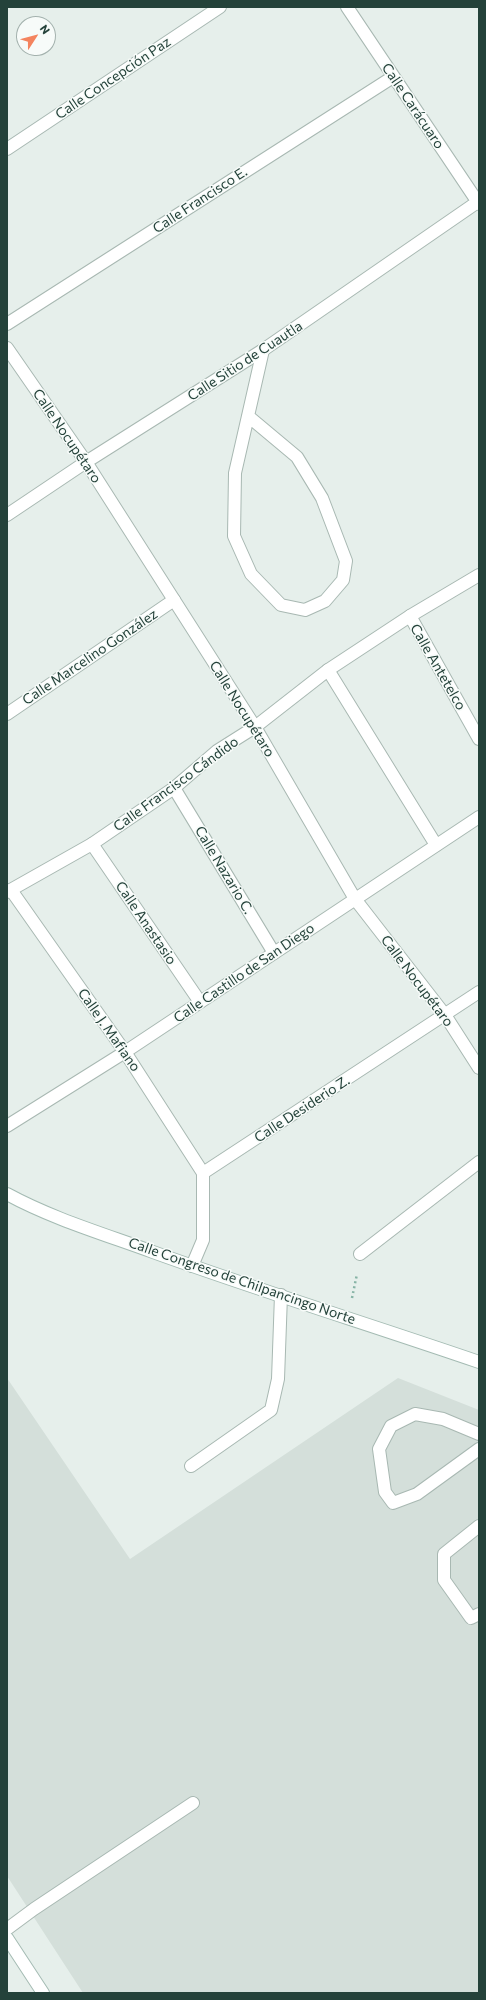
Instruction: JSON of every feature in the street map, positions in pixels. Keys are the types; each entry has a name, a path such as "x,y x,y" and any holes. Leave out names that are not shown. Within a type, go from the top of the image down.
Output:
{"street":[{"name":"Calle Concepción Paz","path":"7,149 220,7"},
{"name":"Calle Carácuaro","path":"348,7 393,77 478,202"},
{"name":"Calle Francisco E.","path":"7,324 393,77"},
{"name":"Calle Sitio de Cuautla","path":"7,515 86,462 264,350 478,202"},
{"name":"Calle Nocupétaro","path":"7,348 86,462 255,727 355,899 445,1016 479,1068"},
{"path":"248,416 297,457 322,498 346,561 343,580 325,601 305,610 281,605 251,574 234,536 235,472 248,416 264,350"},
{"name":"Calle Francisco Cándido","path":"9,891 92,844 174,788 217,751 255,727 328,670 410,616 479,574"},
{"name":"Calle Marcelino González","path":"7,714 174,600"},
{"name":"Calle Antetelco","path":"410,616 479,739"},
{"path":"328,670 436,846"},
{"name":"Calle Nazario C.","path":"174,788 274,953"},
{"name":"Calle Castillo de San Diego","path":"7,1126 125,1052 479,817"},
{"name":"Calle Anastasio","path":"92,844 200,1002"},
{"name":"Calle J. Mafiano","path":"9,891 125,1052 203,1172"},
{"name":"Calle Desiderio Z.","path":"203,1172 445,1016 479,992"},
{"path":"360,1254 479,1162"},
{"path":"192,1266 203,1240 203,1172"},
{"name":"Calle Congreso de Chilpancingo Norte","path":"7,1194 36,1210 192,1266 479,1362"},
{"path":"191,1466 271,1410 278,1379 281,1295"},
{"path":"479,1434 442,1419 415,1414 391,1426 379,1449 385,1492 393,1503 418,1494 479,1450"},
{"path":"479,1526 444,1554 444,1580 471,1618 479,1614"},
{"path":"7,1929 34,1909 193,1803"},
{"path":"7,1938 44,1993"}],"path":[{"path":"348,1317 360,1254"}],"shaded area":[{"path":"7,1378 130,1559 398,1378 479,1410 479,1993 83,1993 7,1876"}]}
